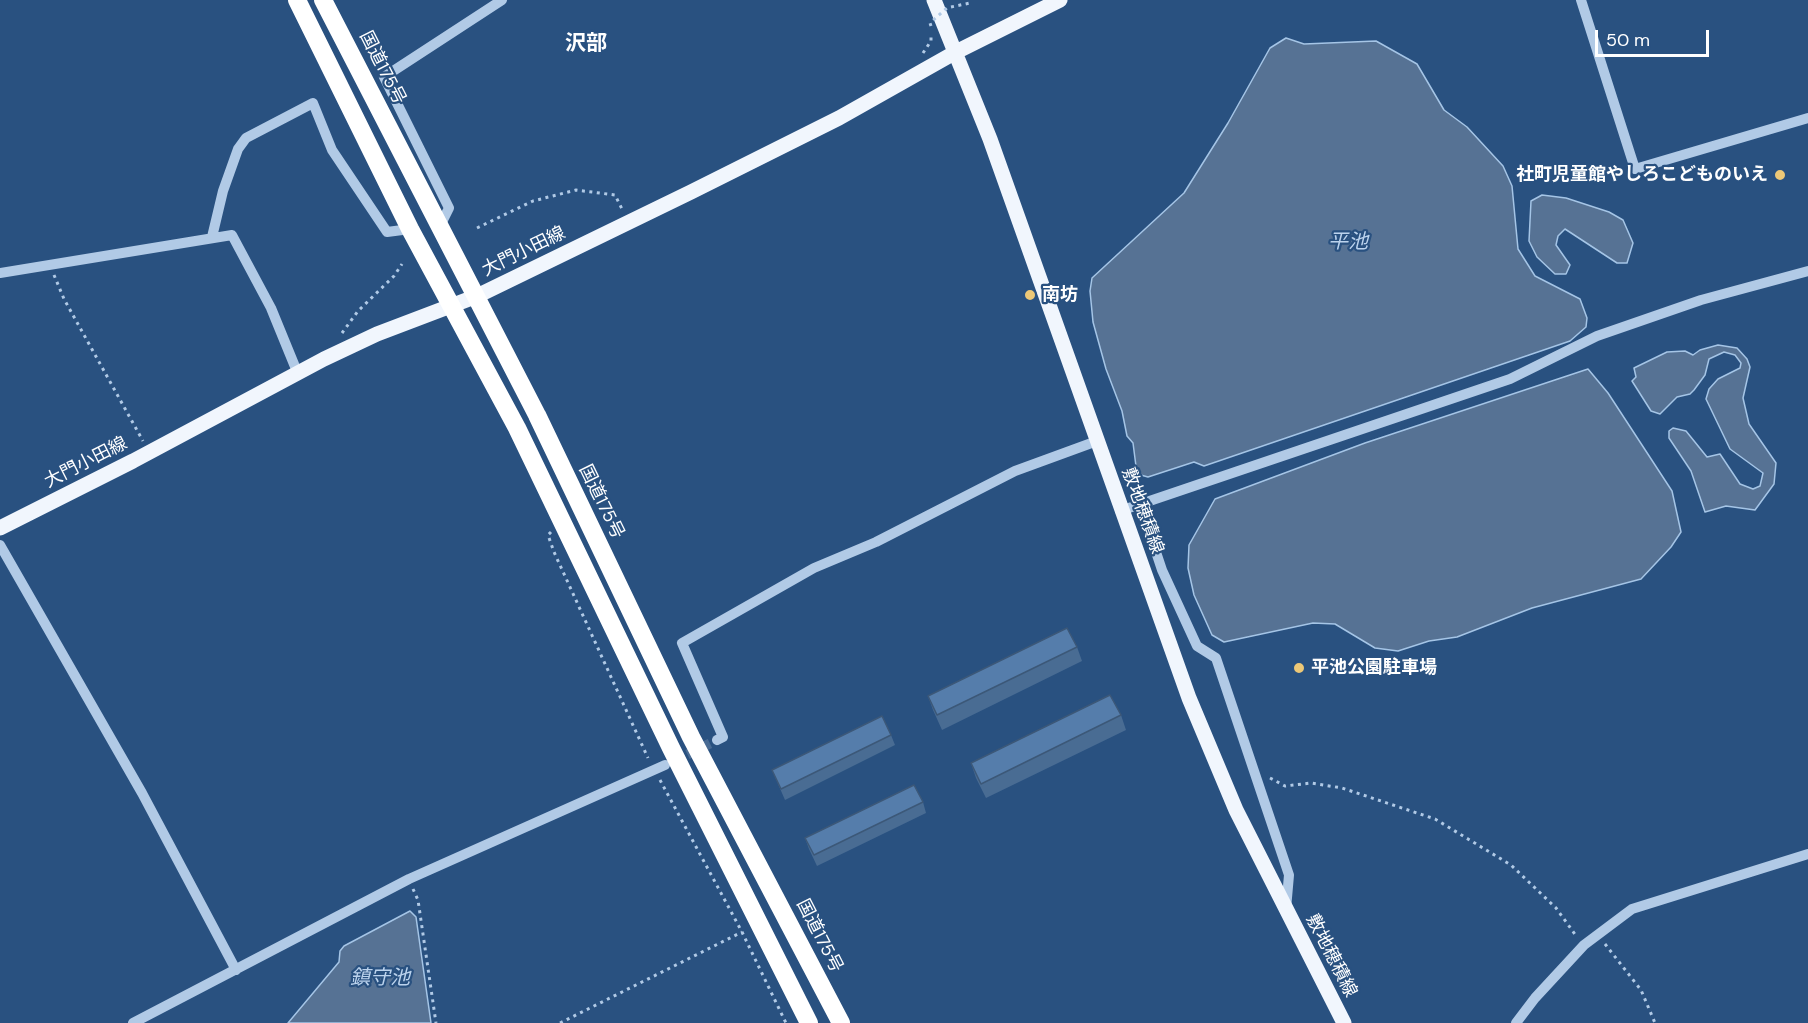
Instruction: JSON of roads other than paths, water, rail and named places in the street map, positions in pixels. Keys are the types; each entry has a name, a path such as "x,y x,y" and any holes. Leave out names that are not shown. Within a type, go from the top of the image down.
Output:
{"highway":[{"path":"297,0 410,229 517,428 671,748 809,1023"},
{"name":"国道175号","path":"323,0 477,296 691,737 841,1023"}],"main road":[{"name":"敷地穂積線","path":"934,0 956,52 1054,316 1120,511 1194,708 1236,810 1344,1023"},
{"name":"大門小田線","path":"0,528 149,453 324,359 377,334 477,296 839,118 1040,5 1060,0"}],"street":[{"path":"440,228 449,208 384,77 502,0"},
{"path":"1581,0 1635,169 1808,118"},
{"path":"212,237 223,191 238,149 246,138 313,103 332,150 387,232 410,229"},
{"path":"0,273 232,235 271,308 298,374"},
{"path":"1120,511 1510,379 1597,336 1701,300 1808,271"},
{"path":"717,740 723,737 682,643 814,568 876,542 1015,471 1097,441"},
{"path":"1140,504 1162,570 1197,646 1216,658 1289,875 1286,909"},
{"path":"0,545 142,793 236,970"},
{"path":"133,1023 409,879 665,765"},
{"path":"1516,1023 1584,945 1632,909 1808,854"}],"water":[{"name":"平池","path":"1286,38 1304,44 1376,41 1417,64 1444,110 1467,127 1503,166 1512,186 1518,249 1535,276 1580,299 1587,318 1586,327 1570,341 1204,466 1194,462 1148,477 1137,474 1133,443 1127,436 1122,411 1106,369 1093,322 1090,291 1092,278 1184,193 1228,123 1270,48"},
{"path":"1542,195 1566,198 1609,212 1623,220 1633,243 1627,263 1617,263 1565,229 1558,236 1556,245 1570,265 1566,274 1555,274 1537,257 1529,241 1531,201"},
{"path":"1718,345 1737,348 1747,359 1750,367 1743,398 1749,424 1776,463 1774,484 1755,510 1726,506 1705,512 1691,471 1669,438 1669,431 1673,428 1686,431 1707,457 1720,454 1740,484 1753,489 1760,486 1763,473 1730,449 1706,399 1709,389 1718,379 1740,368 1741,363 1735,355 1724,352 1709,359 1705,375 1694,390 1690,394 1677,397 1660,414 1651,411 1632,381 1636,377 1634,368 1667,352 1685,351 1693,355 1700,350"},
{"path":"1588,369 1608,393 1672,491 1681,532 1671,547 1641,579 1532,608 1457,637 1429,641 1398,651 1375,648 1335,624 1313,623 1224,642 1212,635 1194,595 1188,568 1189,545 1215,499 1365,443"},
{"name":"鎮守池","path":"410,911 416,917 431,1023 288,1023 339,962 340,951 344,946"}],"tunnel":[{"path":"674,761 717,740"}],"place":[{"name":"社町児童館やしろこどものいえ","path":"1780,175"},
{"name":"南坊","path":"1030,295"},
{"name":"平池公園駐車場","path":"1299,668"}],"district":[{"name":"沢部","path":"586,44"}]}
